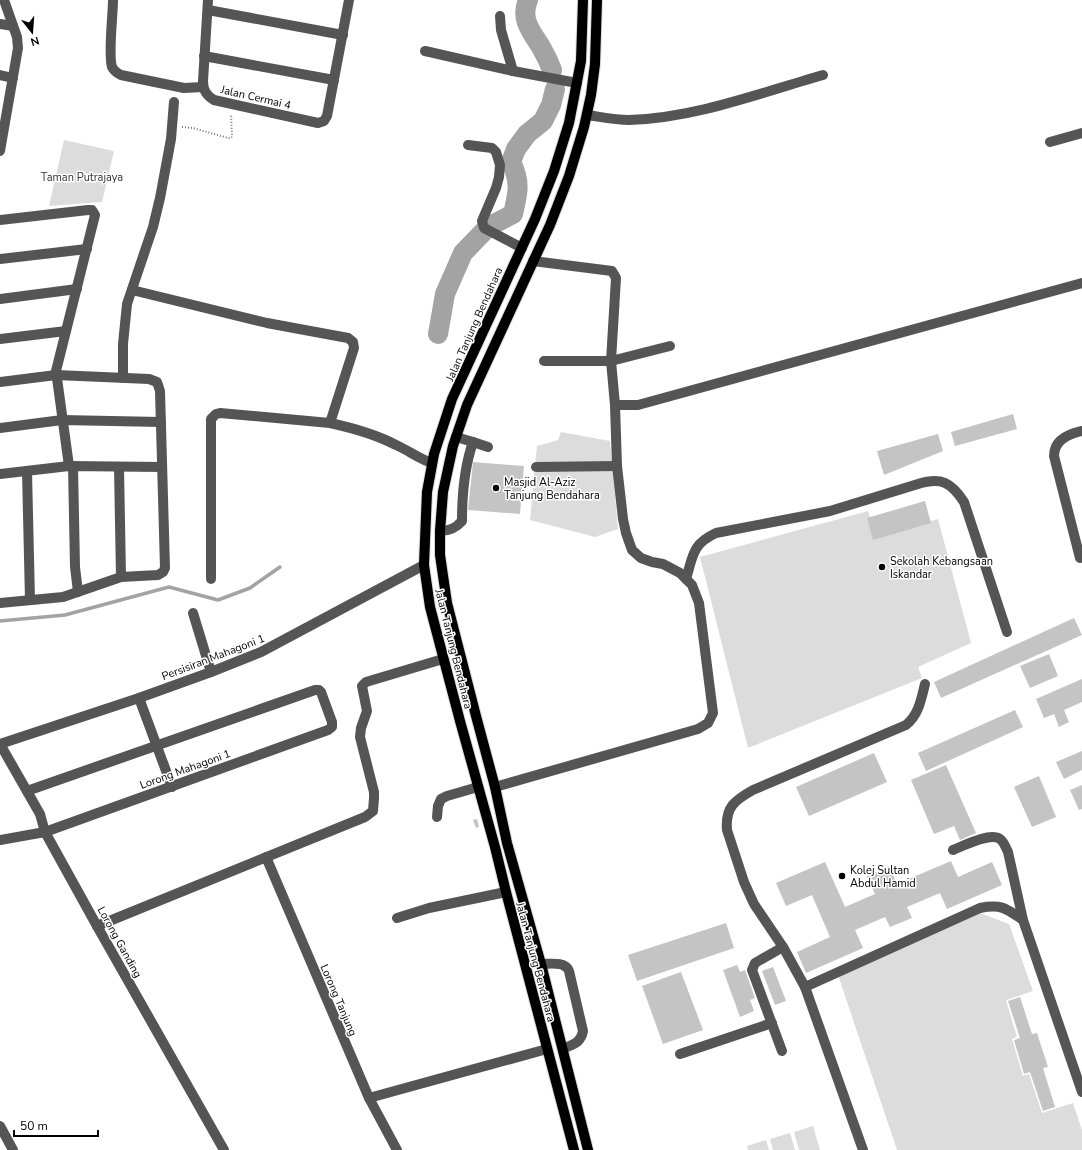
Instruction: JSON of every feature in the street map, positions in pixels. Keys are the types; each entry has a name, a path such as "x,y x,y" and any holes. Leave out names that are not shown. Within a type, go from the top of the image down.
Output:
{"main road":[{"name":"Jalan Tanjung Bendahara","path":"574,1150 495,846 443,659 430,607 424,565 427,492 432,463 452,400 522,248 554,171 569,123 581,62 582,0"},
{"name":"Jalan Tanjung Bendahara","path":"588,1150 541,964 507,844 496,787 447,603 440,555 440,532 443,492 456,437 467,405 550,225 569,176 587,115 595,64 597,0"}],"street":[{"path":"0,151 18,48 17,37 4,0"},
{"path":"113,0 110,58 113,69 116,73 184,88 203,87 208,5 343,35"},
{"name":"Jalan Cermai 4","path":"203,87 209,97 214,100 318,123 324,121 327,116 350,0"},
{"path":"500,16 501,30 513,71"},
{"path":"0,24 13,26"},
{"path":"425,51 513,71 577,83"},
{"path":"204,56 334,80"},
{"path":"587,115 628,120 658,118 710,107 823,75"},
{"path":"0,76 13,78"},
{"path":"123,378 124,324 127,304 160,198 171,139 174,102"},
{"path":"1050,142 1082,133"},
{"path":"468,145 492,148 496,152 500,165 496,188 482,221 486,229 522,248"},
{"path":"0,220 88,210 92,210 94,212 95,217 56,366 62,420 71,466 75,567 78,592"},
{"path":"0,259 87,249"},
{"path":"496,787 698,729 708,723 713,713 699,603 692,585 680,573 663,564 646,560 632,550 623,519 617,466 615,405 611,361 615,274 612,271 533,261"},
{"path":"615,405 638,405 1082,283"},
{"path":"0,299 77,289"},
{"path":"132,290 267,323 348,338 353,342 354,348 330,423"},
{"path":"0,339 66,331"},
{"path":"544,361 611,361 670,346"},
{"path":"0,382 56,375 149,379 157,382 160,391 165,568 163,572 158,574 121,577 63,597 0,603"},
{"path":"211,579 211,419 213,416 220,413 330,423 378,436 432,463"},
{"path":"0,428 62,420 161,422"},
{"path":"1080,558 1054,456 1054,450 1060,441 1067,436 1082,431"},
{"path":"456,437 488,447"},
{"path":"440,532 455,528 462,521 463,483 468,455 473,442"},
{"path":"0,474 71,466 162,467"},
{"path":"119,466 121,577"},
{"path":"536,467 617,466"},
{"path":"27,471 30,600"},
{"path":"686,579 694,550 703,540 716,533 830,512 927,481 942,481 954,489 964,502 1008,632"},
{"name":"Persisiran Mahagoni 1","path":"0,744 139,698 256,654 424,565"},
{"path":"193,613 211,672"},
{"path":"97,926 365,817 373,811 374,792 360,737 361,728 367,711 362,686 366,682 443,659"},
{"path":"863,1150 805,987 783,947 754,904 744,882 727,830 728,817 731,807 742,796 753,790 906,725 918,711 925,684"},
{"name":"Lorong Mahagoni 1","path":"0,840 45,832 172,787 328,730 332,727 332,722 321,692 316,690 157,746"},
{"path":"139,698 172,787"},
{"name":"Lorong Ganding","path":"0,744 40,814 45,832 224,1150"},
{"path":"27,791 157,746"},
{"path":"437,817 438,806 441,799 478,787"},
{"path":"952,850 987,837 994,836 1000,839 1005,845 1008,852 1023,920 1082,1092"},
{"name":"Lorong Tanjung","path":"266,857 369,1098 397,1150"},
{"path":"397,918 429,908 506,892"},
{"path":"805,987 980,908 1000,906 1008,909 1023,920"},
{"path":"782,1051 752,970 756,963 783,947"},
{"path":"541,964 564,965 569,971 583,1031 582,1037 579,1041 563,1049"},
{"path":"680,1054 772,1023"},
{"path":"369,1098 547,1049"},
{"path":"0,1126 13,1150"}],"path":[{"path":"172,125 193,128 231,138 230,104"}],"green space":[{"name":"Taman Putrajaya","path":"64,140 114,151 102,202 49,206"},
{"path":"561,432 610,441 618,529 595,537 530,520 537,446 558,440"},
{"path":"868,511 876,538 938,519 971,643 918,667 922,678 748,748 700,557"},
{"path":"980,913 1009,924 1033,991 1006,1000 1017,1037 1012,1039 1023,1076 1029,1074 1042,1113 1073,1103 1082,1130 1082,1150 897,1150 838,975"},
{"path":"813,1126 820,1150 799,1150 794,1132"},
{"path":"790,1133 795,1150 773,1150 770,1139"},
{"path":"766,1140 769,1150 748,1150 747,1146"}],"building":[{"path":"1013,414 1017,429 955,446 951,432"},
{"path":"938,434 943,451 884,475 877,451"},
{"name":"Masjid Al-Aziz Tanjung Bendahara","path":"473,462 524,466 520,514 468,510"},
{"path":"925,501 931,523 873,540 867,518"},
{"path":"1074,618 1082,635 941,698 934,682"},
{"path":"1049,654 1058,676 1030,688 1020,666"},
{"path":"1082,679 1082,702 1064,710 1069,722 1059,727 1054,714 1044,718 1036,699"},
{"path":"1015,710 1023,727 926,771 918,753"},
{"path":"1082,751 1082,770 1064,779 1056,762"},
{"path":"874,753 887,782 809,816 796,787"},
{"path":"946,765 976,833 960,840 954,826 934,834 911,780"},
{"path":"1039,776 1056,817 1032,827 1014,787"},
{"path":"1082,785 1082,809 1079,810 1070,790"},
{"path":"477,819 479,827 476,828 473,820"},
{"path":"951,861 958,877 992,862 1002,885 947,909 940,893 907,907 912,918 890,927 885,917 855,930 863,948 806,973 797,952 830,937 812,895 786,906 776,883 825,862 845,907 875,894 867,876 889,866 897,884"},
{"path":"726,923 734,948 637,981 628,955"},
{"path":"737,965 740,972 745,970 755,998 750,1000 754,1011 740,1017 723,970"},
{"path":"773,967 786,1001 775,1005 762,971"},
{"path":"681,972 703,1030 663,1044 642,986"},
{"path":"1020,997 1032,1034 1037,1033 1048,1067 1043,1068 1055,1107 1043,1111 1030,1072 1024,1074 1014,1040 1020,1038 1008,1001"}],"waterway":[{"path":"528,0 525,13 528,25 544,52 552,70"},
{"path":"438,334 445,294 463,253 488,227 513,214 518,188 511,162 516,149 527,134 543,121 551,105 555,89"},
{"path":"0,621 65,615 169,587 218,600 250,588 280,567"}],"place":[{"name":"Masjid Al-Aziz Tanjung Bendahara","path":"496,488"},
{"name":"Sekolah Kebangsaan Iskandar","path":"882,567"},
{"name":"Kolej Sultan Abdul Hamid","path":"842,876"}]}
